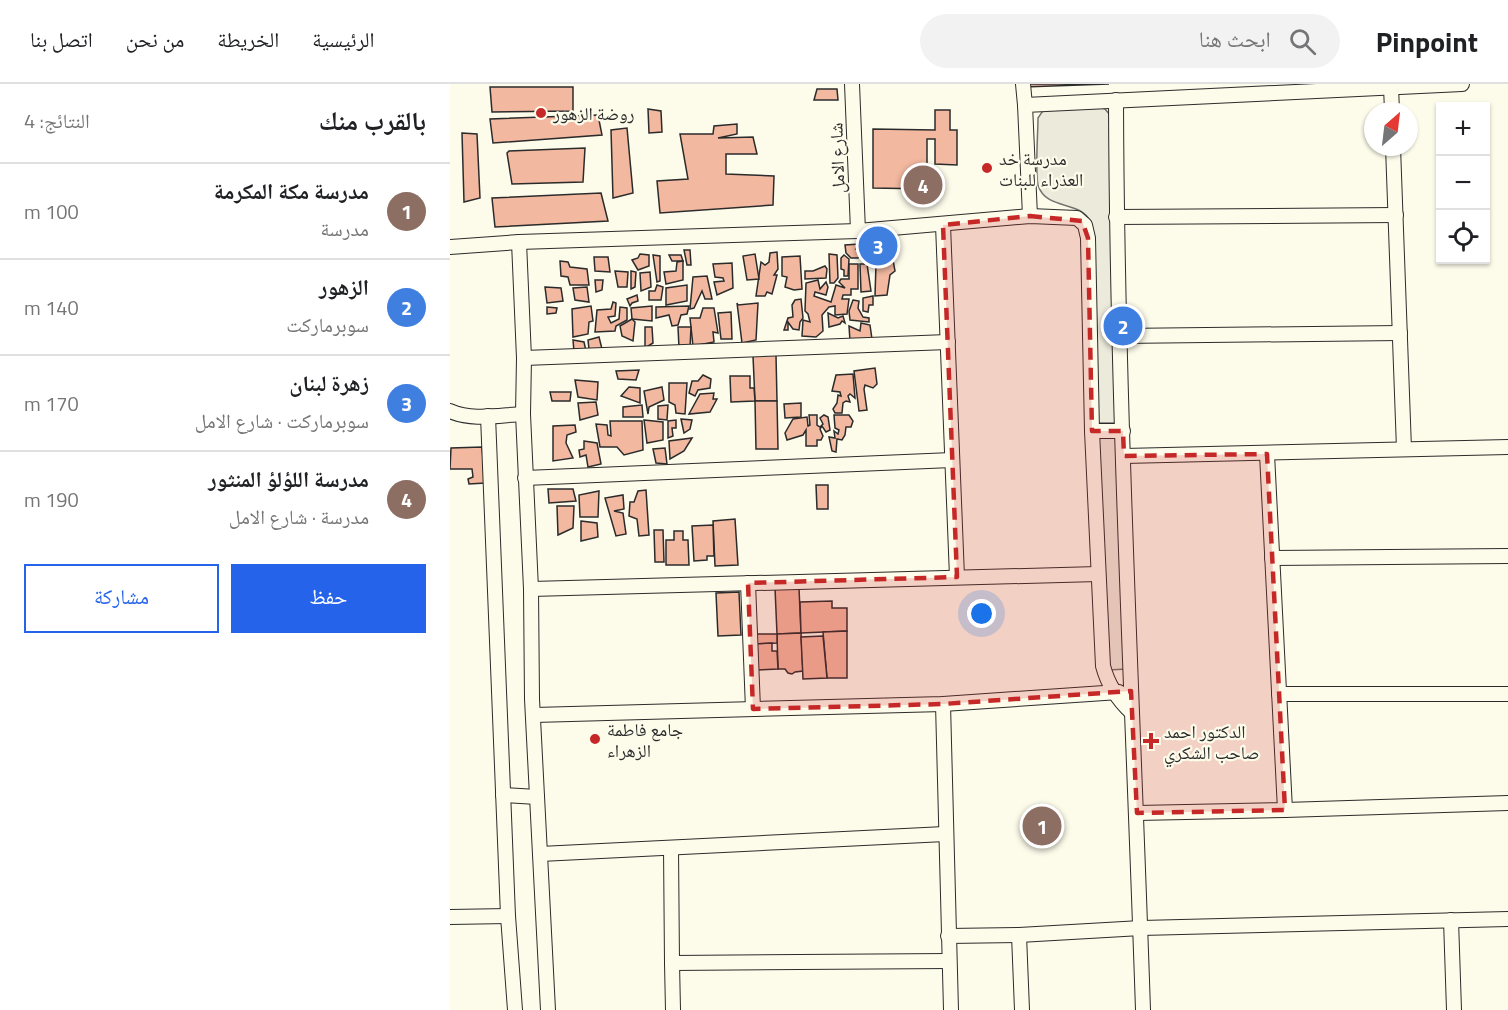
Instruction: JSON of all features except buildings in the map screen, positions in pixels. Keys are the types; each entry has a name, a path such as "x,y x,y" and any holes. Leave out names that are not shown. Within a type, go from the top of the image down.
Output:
{"street":[{"name":"شارع الامل","path":"852,84 858,231"},
{"path":"1023,84 1030,216"},
{"path":"1025,105 1250,89 1462,84"},
{"path":"1391,87 1392,102"},
{"path":"1116,100 1116,217 1143,1010"},
{"path":"1393,156 1404,449"},
{"path":"1116,217 1396,215"},
{"path":"450,247 519,242 858,231 1030,216 1077,218 1085,225 1087,232 1092,431 1103,666 1107,681 1132,713"},
{"path":"943,225 957,577"},
{"path":"519,242 524,358 525,478 531,589 532,699 548,1010"},
{"path":"1120,336 1400,333"},
{"path":"524,358 948,342"},
{"path":"450,411 464,415 488,416 523,414"},
{"path":"488,416 508,916 515,1010"},
{"path":"1092,431 1123,431"},
{"path":"1124,456 1508,447"},
{"path":"1268,454 1285,810"},
{"path":"525,478 952,460"},
{"path":"1272,558 1508,556"},
{"path":"531,589 1098,574"},
{"path":"748,583 753,709"},
{"path":"534,715 943,704 1131,691"},
{"path":"1279,694 1508,694"},
{"path":"943,704 951,1010"},
{"path":"503,795 537,797"},
{"path":"1137,813 1508,803"},
{"path":"540,854 945,834"},
{"path":"671,848 673,1010"},
{"path":"450,917 508,916"},
{"path":"948,936 1019,935 1141,928 1508,919"},
{"path":"1451,920 1454,1010"},
{"path":"1019,935 1022,1010"},
{"path":"672,963 949,961"}],"highlighted area":[{"path":"1030,216 1082,221 1088,238 1092,431 1123,431 1124,456 1267,454 1285,810 1137,813 1131,691 943,704 753,709 748,583 957,577 943,225"}],"shaded area":[{"path":"1099,107 1105,109 1110,115 1118,423 1096,423 1090,221 1079,210 1048,199 1042,193 1037,179 1038,118 1042,112 1049,108"},
{"path":"1098,438 1117,438 1127,669 1108,670"}],"place":[{"name":"روضة الزهور","path":"541,113"},
{"name":"مدرسة خد العذراء للبنات","path":"987,168"},
{"name":"مدرسة اللؤلؤ المنثور","path":"923,185"},
{"name":"زهرة لبنان","path":"878,246"},
{"name":"الزهور","path":"1123,326"},
{"name":"جامع فاطمة الزهراء","path":"595,739"},
{"name":"الدكتور احمد صاحب الشكري","path":"1151,741"},
{"name":"مدرسة مكة المكرمة","path":"1042,826"}]}
